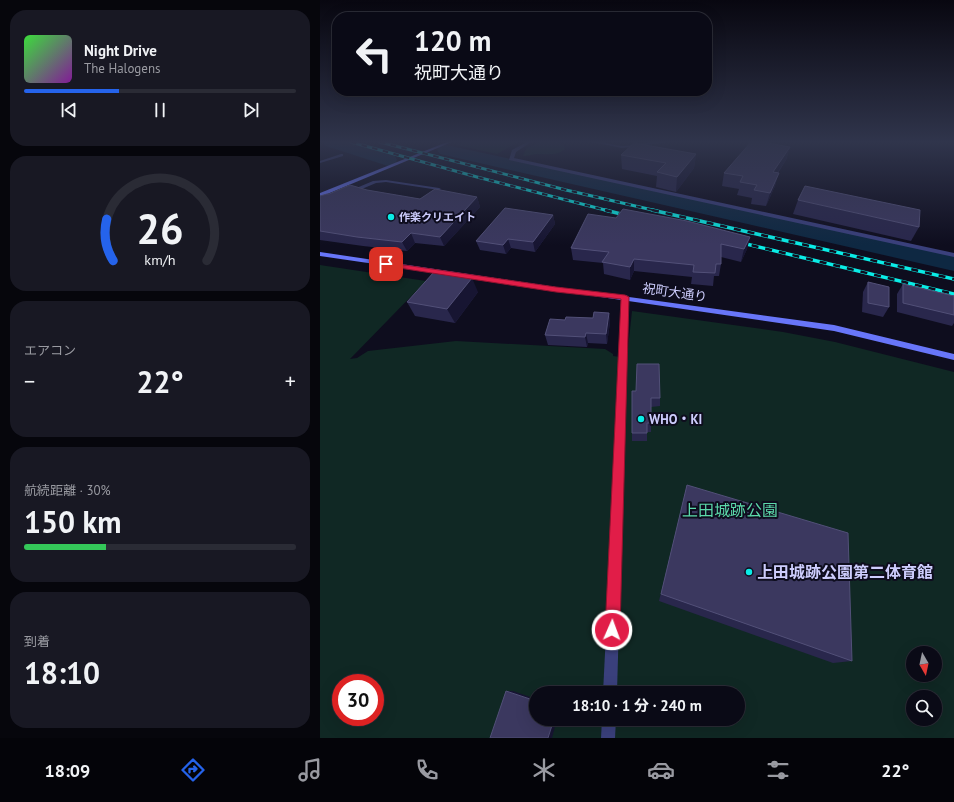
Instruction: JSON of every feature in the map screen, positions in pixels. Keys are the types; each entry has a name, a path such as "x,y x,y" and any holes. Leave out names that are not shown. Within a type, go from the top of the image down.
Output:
{"street":[{"path":"320,195 366,176"},
{"path":"591,176 954,255"},
{"path":"342,195 375,182 386,181 439,189"},
{"name":"祝町大通り","path":"320,254 834,328 954,357"},
{"path":"610,686 625,297"},
{"path":"608,738 609,726"}],"green space":[{"name":"上田城跡公園","path":"320,265 426,281 350,359 357,358 368,351 456,341 605,349 613,354 613,356 627,358 632,311 783,332 835,342 954,372 954,738 320,738"}],"building":[{"path":"743,176 777,176 770,193 754,190 757,185 740,182"},
{"path":"350,185 367,190 420,199 435,189 477,197 440,237 411,233 402,242 320,231 320,196 329,194"},
{"path":"805,186 920,210 919,227 798,200"},
{"path":"505,208 553,215 533,242 508,239 503,245 476,241"},
{"path":"623,209 687,221 750,237 744,249 721,244 721,264 716,264 715,273 693,272 694,265 634,259 630,267 602,262 609,252 571,248 588,214 616,218"},
{"path":"434,272 472,278 447,309 407,302"},
{"path":"868,282 889,287 889,307 868,303"},
{"path":"903,284 954,296 954,315 903,303"},
{"path":"594,312 609,313 606,334 586,333 585,337 545,335 550,319 565,320 566,317 593,318"},
{"name":"WHO・KI","path":"637,364 659,364 660,398 651,398 651,423 647,423 647,433 632,433 632,391 636,391"},
{"name":"上田城跡公園第二体育館","path":"687,485 848,533 852,661 661,594"},
{"path":"506,691 529,699 529,726 552,726 548,738 490,738"}],"waterway":[{"path":"565,176 954,263"}],"railway":[{"path":"475,176 609,211"},
{"path":"513,176 657,211"},
{"path":"605,210 609,211"},
{"path":"652,210 954,279"},
{"path":"609,211 629,216"},
{"path":"738,242 954,294"}],"place":[{"name":"作楽クリエイト","path":"391,217"},
{"name":"WHO・KI","path":"641,419"},
{"name":"上田城跡公園第二体育館","path":"749,572"}],"route":[{"path":"386,264 556,289 625,297 612,630"}]}
